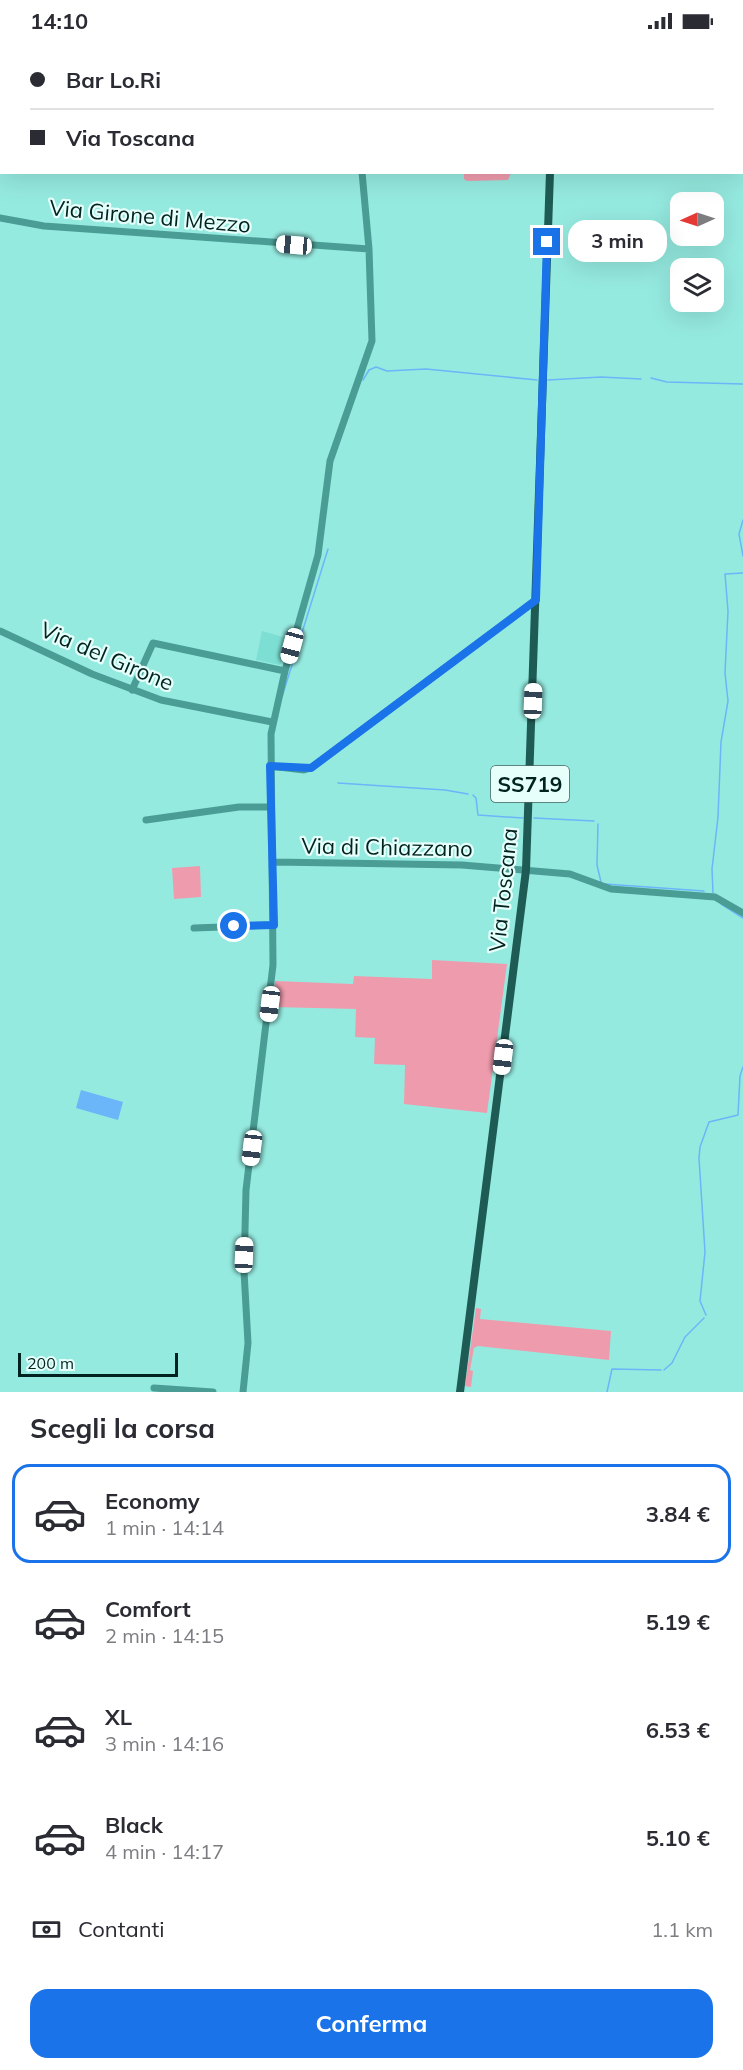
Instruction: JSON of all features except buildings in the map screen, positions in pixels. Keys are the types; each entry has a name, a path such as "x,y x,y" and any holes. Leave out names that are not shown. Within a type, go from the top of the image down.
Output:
{"main road":[{"name":"Via Toscana","path":"460,1392 525,870 550,174"}],"street":[{"path":"243,1392 248,1343 244,1271 246,1190 270,1004 274,925 270,766 272,722 318,555 330,461 370,352 373,320 362,174"},
{"name":"Via Girone di Mezzo","path":"0,218 45,226 369,249"},
{"path":"270,766 311,768 536,600"},
{"name":"Via del Girone","path":"0,631 132,690 179,705 272,722"},
{"path":"132,690 153,643 285,671"},
{"path":"146,820 239,807 271,807"},
{"name":"Via di Chiazzano","path":"274,862 450,865 576,875 611,889 715,897 743,913"},
{"path":"194,928 274,925"},
{"path":"154,1388 213,1392"}],"shaded area":[{"path":"464,174 511,174 508,180 467,181 464,179"},
{"path":"262,631 290,639 280,665 256,660"},
{"path":"200,866 201,897 174,899 172,868"},
{"path":"432,960 507,964 487,1113 404,1104 405,1065 374,1064 375,1038 355,1037 356,1009 272,1007 275,981 353,984 354,976 432,979"},
{"path":"476,1308 481,1309 480,1319 611,1331 609,1360 478,1346 474,1348 470,1370 473,1371 471,1387 465,1386"}],"water":[{"path":"81,1090 123,1102 118,1120 76,1108"}],"waterway":[{"path":"363,380 369,370 376,367 387,371 426,369 537,380"},
{"path":"548,380 601,377 641,379"},
{"path":"651,378 667,382 743,384"},
{"path":"743,520 739,534 743,556"},
{"path":"282,697 328,549"},
{"path":"713,893 712,869 718,817 721,742 728,701 725,673 728,611 725,574 743,573"},
{"path":"338,783 445,790 468,794"},
{"path":"473,795 476,798 478,815 523,818"},
{"path":"534,818 594,821"},
{"path":"598,824 597,865 601,882"},
{"path":"605,884 704,891"},
{"path":"721,904 743,918"},
{"path":"706,1315 700,1301 705,1252 700,1147 709,1122 738,1115 740,1076 743,1067"},
{"path":"664,1370 672,1363 685,1337 704,1318"},
{"path":"607,1392 612,1369 661,1370"}],"route":[{"path":"234,926 274,925 270,766 304,770 311,768 536,600 547,242"}]}
